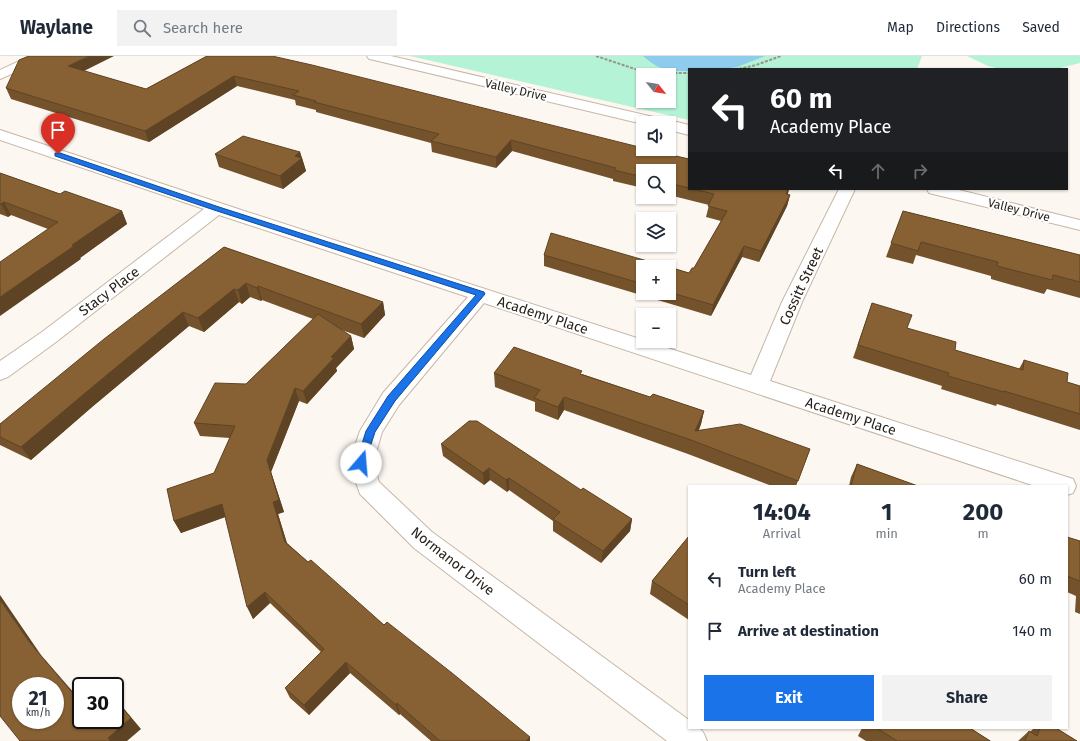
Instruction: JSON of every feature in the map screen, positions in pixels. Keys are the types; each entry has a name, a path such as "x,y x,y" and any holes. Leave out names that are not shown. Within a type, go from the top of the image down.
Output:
{"street":[{"path":"0,75 42,56"},
{"name":"Valley Drive","path":"374,56 636,118"},
{"path":"676,127 688,130"},
{"name":"Academy Place","path":"0,135 216,208 1061,485"},
{"name":"Cossitt Street","path":"758,385 792,302 847,190"},
{"name":"Valley Drive","path":"939,190 1080,225"},
{"name":"Stacy Place","path":"0,372 49,337 216,208"},
{"name":"Normanor Drive","path":"481,294 392,399 371,431 361,463 369,487 423,540 692,741"},
{"path":"1068,487 1080,491"}],"path":[{"path":"596,56 647,73 688,73"},
{"path":"746,68 781,56"}],"green space":[{"path":"410,56 922,56 917,68 688,68 688,120 637,108 676,108 676,68 636,68 636,108"},
{"path":"967,56 1080,56 1080,63 1060,68 996,68 988,66"}],"water":[{"path":"643,56 765,56 737,67 729,68 688,68 688,71 676,71 676,68 659,67"}],"building":[{"path":"29,56 89,56 68,66 146,89 207,56 272,56 636,146 636,156 676,156 688,159 688,188 676,185 676,164 636,164 636,175 614,170 616,168 511,140 496,157 431,141 439,134 314,102 316,101 293,95 299,91 234,76 145,131 6,88 19,60"},
{"path":"243,136 300,152 295,156 302,158 280,176 215,154"},
{"path":"0,173 60,194 65,191 122,211 0,297 0,262 58,222 4,202 0,204"},
{"path":"697,190 788,190 786,194 790,195 761,251 744,246 713,305 676,294 676,269 689,273 692,268 694,268 727,211 708,206 714,194"},
{"path":"903,211 1080,255 1080,282 1053,275 1052,280 997,266 998,262 921,242 918,251 891,243"},
{"path":"551,233 644,260 636,260 636,282 544,255"},
{"path":"224,247 383,302 361,324 258,286 257,288 246,283 238,290 234,289 198,318 183,312 21,447 0,437 0,424 104,339"},
{"path":"872,303 912,315 907,328 956,342 955,350 1023,370 1024,360 1068,373 1067,382 1080,386 1080,414 948,376 949,373 858,345"},
{"path":"318,314 351,336 331,357 334,358 303,391 295,388 267,460 279,500 273,502 285,542 308,562 311,560 384,625 387,622 530,737 526,741 440,741 397,703 396,705 346,662 304,705 285,688 324,649 265,592 247,607 222,504 174,521 167,489 214,473 235,426 194,423 215,383 246,384"},
{"path":"514,347 582,371 580,374 650,397 653,394 704,411 695,431 740,424 810,449 798,481 691,440 564,397 558,407 534,398 540,390 494,373"},
{"path":"469,421 477,421 581,490 583,488 632,519 603,551 553,519 560,512 509,478 506,480 489,468 483,473 441,444"},
{"path":"857,464 915,485 851,485"},
{"path":"688,537 688,604 652,581"},
{"path":"1068,537 1080,541 1080,581 1068,576"},
{"path":"0,600 30,643 59,677 12,677 12,729 64,729 64,683 72,692 72,729 118,729 108,738 110,741 20,741 0,716"},
{"path":"124,710 131,718 124,724"},
{"path":"879,729 972,729 990,741 897,741"},
{"path":"1040,729 1058,729 1077,741 1025,741 1029,731 1037,736"}],"route":[{"path":"58,154 216,208 481,294 392,399 371,431 361,463"}]}
